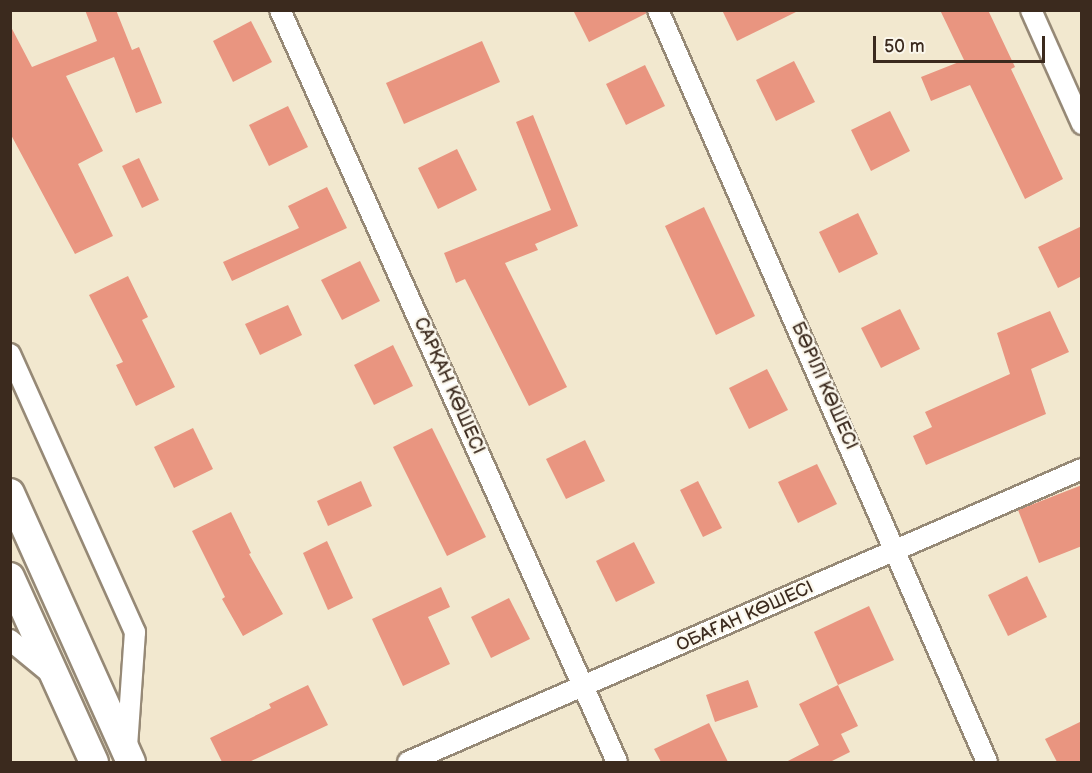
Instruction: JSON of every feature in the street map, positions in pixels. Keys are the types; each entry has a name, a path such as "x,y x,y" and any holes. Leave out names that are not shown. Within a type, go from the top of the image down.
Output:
{"main road":[{"path":"10,493 129,757"},
{"path":"10,577 94,762"}],"street":[{"name":"САРҚАН КӨШЕСІ","path":"280,10 617,762"},
{"name":"БӨРІЛІ КӨШЕСІ","path":"658,10 987,762"},
{"path":"1031,10 1082,124"},
{"path":"10,354 135,632 129,757"},
{"name":"ОБАҒАН КӨШЕСІ","path":"408,762 1082,469"},
{"path":"10,640 55,677"}],"building":[{"path":"85,10 116,10 132,50 139,47 162,103 136,113 114,57 66,76 103,151 78,164 113,236 75,254 10,133 10,25 32,67 97,41"},
{"path":"573,10 646,10 647,13 589,42"},
{"path":"722,10 800,10 737,41"},
{"path":"940,10 988,10 1015,67 1011,69 1063,179 1025,199 970,85 931,101 921,77 964,60"},
{"path":"251,21 272,62 233,82 213,41"},
{"path":"482,41 500,82 404,124 386,83"},
{"path":"794,61 815,102 776,121 756,80"},
{"path":"645,65 665,106 626,125 606,84"},
{"path":"288,106 308,147 269,166 249,125"},
{"path":"890,111 910,151 871,171 851,130"},
{"path":"533,115 578,226 535,244 538,250 505,263 567,387 529,406 465,279 456,283 444,253 551,210 516,122"},
{"path":"457,149 477,190 438,209 418,168"},
{"path":"139,158 159,200 142,208 122,166"},
{"path":"327,187 347,228 232,281 223,262 299,228 288,206"},
{"path":"704,207 755,316 716,335 665,226"},
{"path":"858,213 878,254 839,273 819,232"},
{"path":"1082,226 1082,276 1058,288 1038,247"},
{"path":"360,261 380,301 342,320 321,280"},
{"path":"128,276 148,317 142,320 175,387 136,406 116,365 123,362 89,295"},
{"path":"288,305 302,335 260,355 245,324"},
{"path":"900,309 920,349 881,368 861,328"},
{"path":"1050,311 1069,352 1031,369 1046,414 926,465 913,436 932,427 925,412 1010,374 997,333"},
{"path":"393,345 413,386 374,405 354,365"},
{"path":"767,369 788,410 749,429 729,388"},
{"path":"193,428 213,469 174,488 154,447"},
{"path":"432,428 486,537 447,556 393,447"},
{"path":"585,440 605,481 566,499 546,459"},
{"path":"817,464 837,504 798,523 778,482"},
{"path":"361,481 372,506 328,526 317,501"},
{"path":"698,481 722,528 703,537 680,490"},
{"path":"1082,485 1082,546 1039,563 1018,510"},
{"path":"231,512 251,553 249,554 283,614 243,636 222,599 225,597 192,531"},
{"path":"327,541 353,598 328,610 303,553"},
{"path":"634,542 655,583 616,602 596,561"},
{"path":"1027,576 1047,617 1008,636 988,595"},
{"path":"441,587 450,607 428,617 450,664 403,686 372,619"},
{"path":"509,598 530,639 491,658 471,617"},
{"path":"869,606 894,660 838,685 814,632"},
{"path":"748,680 758,707 715,722 706,695"},
{"path":"308,685 328,725 249,762 222,762 210,738 271,708 269,704"},
{"path":"838,685 858,726 841,734 850,752 830,762 786,762 819,745 799,704"},
{"path":"1082,721 1082,762 1057,762 1045,739"},
{"path":"709,723 728,762 661,762 654,749"}]}
